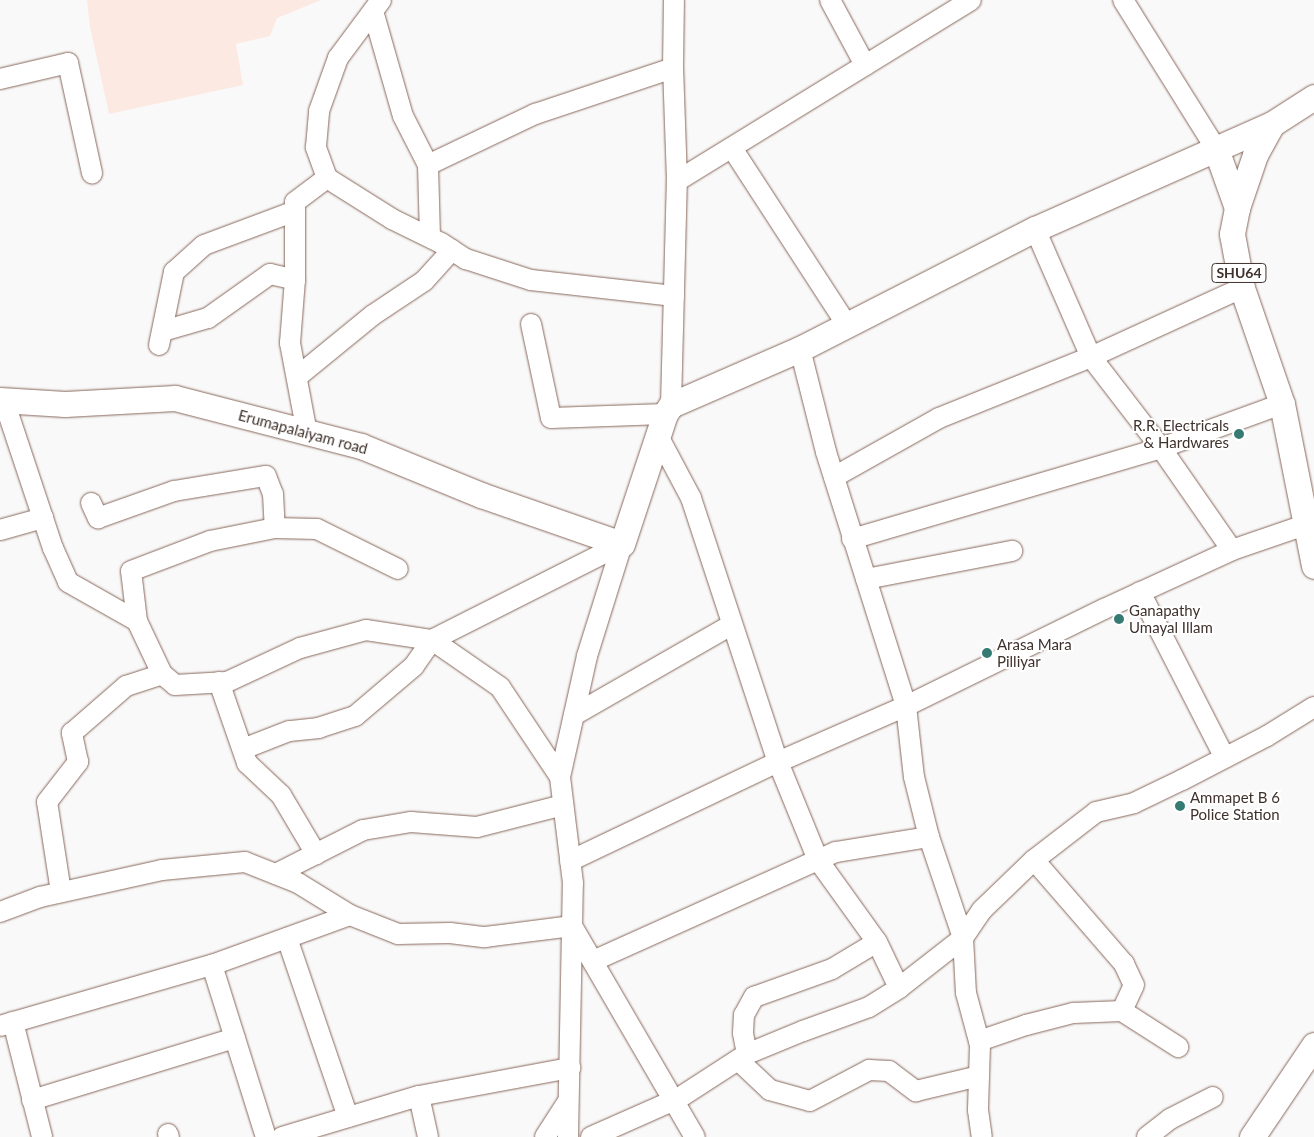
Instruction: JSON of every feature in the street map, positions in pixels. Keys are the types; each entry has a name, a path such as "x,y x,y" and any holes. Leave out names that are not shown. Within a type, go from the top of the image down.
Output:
{"main road":[{"name":"SHU64","path":"1314,97 1272,124 1255,155 1237,208 1232,234 1242,288 1304,469 1305,525 1314,566"},
{"path":"622,544 664,418 1035,229 1272,124"},
{"path":"1216,150 1237,208"},
{"name":"Erumapalaiyam road","path":"2,400 64,404 175,398 361,446 481,495 622,544"},
{"path":"1252,1137 1314,1045"}],"street":[{"path":"674,0 673,68 677,181 674,296 664,418 778,762 818,860 877,942 899,988"},
{"path":"830,0 865,65"},
{"path":"677,181 865,65 946,6 971,0"},
{"path":"1123,0 1216,150"},
{"path":"377,6 404,116 428,165 430,237"},
{"path":"377,6 338,58 319,111 316,147 327,178 392,219 430,237 466,259 531,280 674,296"},
{"path":"0,79 68,63 92,173"},
{"path":"428,165 535,114 673,68"},
{"path":"732,148 847,325"},
{"path":"307,433 290,343 295,280 295,202 327,178"},
{"path":"295,211 204,245 174,272 161,338 208,318 270,274 295,280"},
{"path":"1035,229 1091,357 1161,448 1232,550"},
{"path":"297,377 373,315 424,281 452,250"},
{"path":"834,477 939,418 1091,357 1242,288"},
{"path":"531,324 551,418 664,418"},
{"path":"800,349 852,539 906,706 914,777 929,837 963,938 966,993 978,1041 978,1110 982,1137"},
{"path":"2,400 43,518 68,582 137,621"},
{"path":"852,539 1161,448 1282,404"},
{"path":"90,503 98,518 174,491 266,476 273,494 275,528"},
{"path":"0,530 43,518"},
{"path":"570,861 778,762 906,706 1140,592 1232,550 1305,525"},
{"path":"398,569 317,529 275,528 210,541 131,570 137,621 162,674 175,685 227,682 300,648 366,630 432,640 500,687 560,777"},
{"path":"243,750 288,731 319,728 355,716 414,666 432,640 622,544"},
{"path":"568,1137 573,882 560,777 587,656 622,544"},
{"path":"866,579 1012,551"},
{"path":"1140,592 1225,758"},
{"path":"574,715 732,625"},
{"path":"61,892 47,802 78,762 72,734 126,686 162,674"},
{"path":"219,682 247,763 281,795 316,854"},
{"path":"591,1137 674,1100 743,1057 803,1031 869,1007 899,988 963,938 982,910 1034,860 1096,812 1134,803 1267,736 1314,707"},
{"path":"276,874 363,830 411,822 477,827 563,805"},
{"path":"593,961 836,852 929,837"},
{"path":"1034,860 1124,964 1134,985 1122,1011"},
{"path":"0,912 40,897 162,870 245,862 298,883 350,915 398,934 450,933 485,936 572,926"},
{"path":"42,1137 32,1100 6,1024 212,965 350,915"},
{"path":"572,926 695,1137"},
{"path":"287,938 348,1117"},
{"path":"877,942 832,969 754,997 744,1015 743,1057 770,1090 810,1101 869,1070 889,1071 916,1091 979,1076"},
{"path":"212,965 266,1137"},
{"path":"978,1041 1026,1025 1073,1013 1122,1011 1178,1047"},
{"path":"32,1100 235,1038"},
{"path":"282,1137 419,1096 570,1068"},
{"path":"419,1096 428,1137"},
{"path":"1147,1137 1170,1119 1213,1097"},
{"path":"545,1137 569,1099"}],"shaded area":[{"path":"87,0 321,0 277,18 270,36 236,44 243,85 109,114 90,27"}],"place":[{"name":"R.R. Electricals & Hardwares","path":"1239,434"},
{"name":"Ganapathy Umayal Illam","path":"1119,619"},
{"name":"Arasa Mara Pilliyar","path":"987,653"},
{"name":"Ammapet B 6 Police Station","path":"1180,806"}]}
